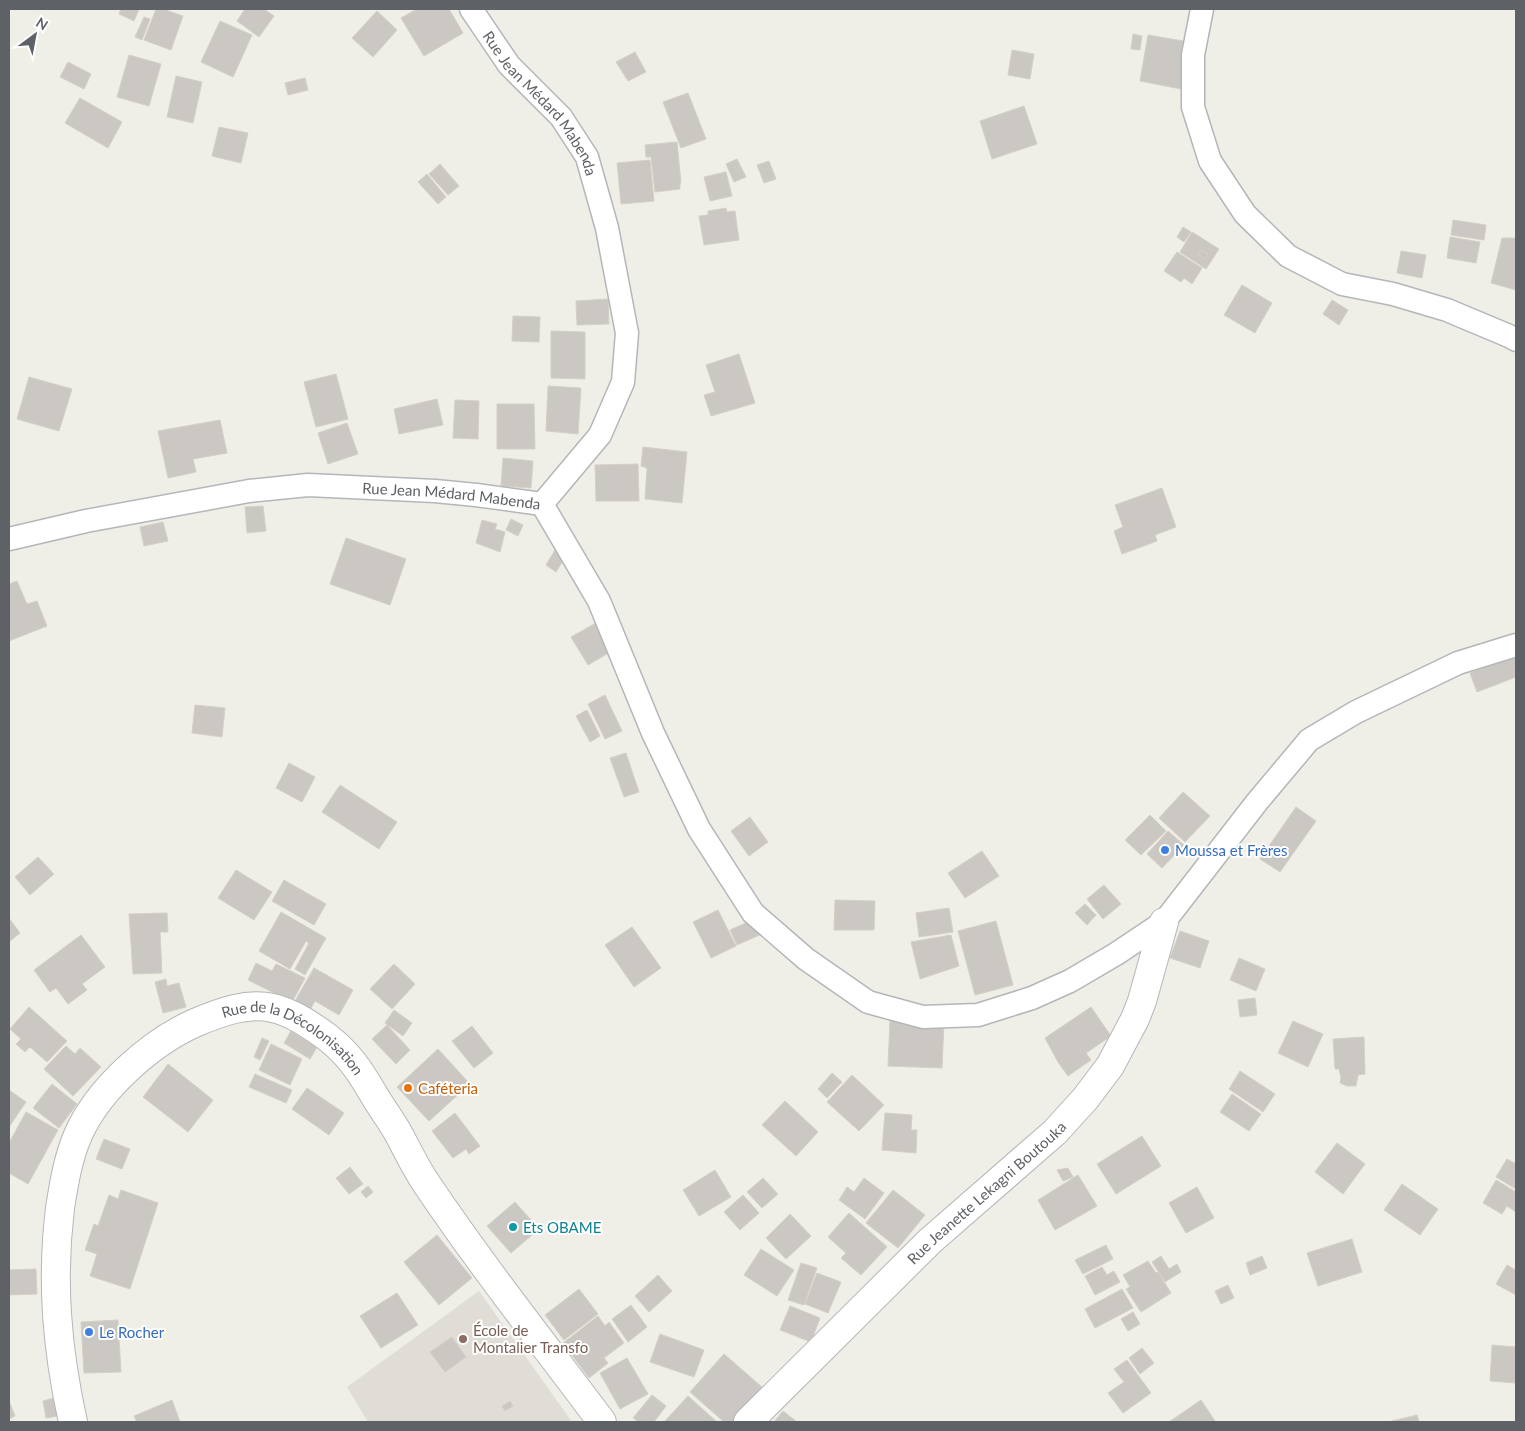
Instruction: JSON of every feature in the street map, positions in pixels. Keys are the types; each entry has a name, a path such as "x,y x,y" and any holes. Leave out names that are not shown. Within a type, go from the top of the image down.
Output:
{"street":[{"name":"Rue Jean Médard Mabenda","path":"9,538 86,521 249,491 308,485 435,491 542,504 600,435 623,382 627,333 607,228 587,157 561,116 509,66 471,9"},
{"path":"1202,9 1193,55 1194,106 1210,162 1245,214 1288,256 1342,284 1393,294 1447,310 1516,340"},
{"path":"542,504 599,601 653,733 699,829 753,913 806,959 868,1002 923,1017 978,1014 1032,998 1070,981 1116,954 1164,922 1309,740 1356,712 1458,663 1516,645"},
{"name":"Rue Jeanette Lekagni Boutouka","path":"748,1422 930,1241 1055,1132 1085,1099 1110,1066 1135,1018 1142,1001 1164,922"},
{"name":"Rue de la Décolonisation","path":"73,1422 59,1350 55,1261 64,1179 78,1134 102,1098 123,1074 147,1053 190,1025 235,1008 254,1006 275,1007 313,1027 346,1053 361,1072 424,1180 512,1303 602,1422"}],"shaded area":[{"name":"École de Montalier Transfo","path":"479,1291 572,1422 368,1422 347,1387"}],"building":[{"path":"121,9 139,9 134,21 119,14"},
{"path":"156,9 163,9 183,16 171,50 144,40"},
{"path":"245,9 264,9 274,16 259,37 237,21"},
{"path":"417,9 449,9 463,33 424,56 401,18"},
{"path":"377,11 397,30 373,57 352,38"},
{"path":"144,17 150,19 142,40 135,37"},
{"path":"220,21 252,35 233,77 201,62"},
{"path":"1133,34 1142,36 1140,50 1131,49"},
{"path":"1148,35 1189,42 1181,89 1140,81"},
{"path":"1012,50 1034,54 1030,79 1008,75"},
{"path":"635,52 646,72 628,81 616,62"},
{"path":"129,55 161,64 149,106 117,97"},
{"path":"68,62 91,74 84,89 60,77"},
{"path":"176,76 202,82 193,123 167,117"},
{"path":"305,78 308,90 288,95 285,83"},
{"path":"688,93 706,139 681,148 663,102"},
{"path":"80,98 122,122 108,148 65,123"},
{"path":"1024,106 1037,144 992,159 980,121"},
{"path":"219,127 248,133 241,163 212,156"},
{"path":"677,142 680,189 655,192 651,157 646,157 645,145"},
{"path":"737,159 746,177 734,182 726,164"},
{"path":"650,160 654,201 621,204 617,163"},
{"path":"769,161 776,179 764,183 757,165"},
{"path":"440,164 459,186 448,195 429,174"},
{"path":"726,172 732,196 710,201 704,177"},
{"path":"427,174 446,197 438,204 418,182"},
{"path":"726,208 727,212 735,211 739,240 704,245 699,216 708,215 708,211"},
{"path":"1453,220 1486,225 1484,240 1451,235"},
{"path":"1183,227 1191,232 1184,242 1177,237"},
{"path":"1192,232 1219,249 1206,269 1180,252","holes":["1201,250 1208,254 1205,259 1198,254"]},
{"path":"1450,237 1480,242 1476,263 1447,258"},
{"path":"1502,238 1516,238 1516,290 1491,283"},
{"path":"1201,250 1208,254 1205,259 1198,254"},
{"path":"1401,251 1426,255 1422,278 1397,273"},
{"path":"1177,252 1202,268 1192,284 1184,278 1181,282 1164,271"},
{"path":"1242,285 1272,303 1255,333 1224,315"},
{"path":"608,299 609,324 577,325 576,301"},
{"path":"1332,300 1348,310 1339,325 1323,314"},
{"path":"513,316 540,317 539,342 512,341"},
{"path":"551,331 585,332 585,379 551,378"},
{"path":"739,354 755,403 711,416 704,395 715,392 706,365"},
{"path":"336,374 348,419 316,427 304,382"},
{"path":"29,377 72,389 59,431 17,419"},
{"path":"548,386 581,388 578,434 546,431"},
{"path":"437,399 443,425 399,434 394,409"},
{"path":"455,400 479,401 478,439 453,438"},
{"path":"497,404 534,404 535,449 497,449"},
{"path":"220,420 227,453 193,459 196,472 168,478 158,431"},
{"path":"347,423 358,454 328,464 318,433"},
{"path":"643,447 687,452 682,503 645,499 647,468 641,466"},
{"path":"503,458 533,461 531,488 501,486"},
{"path":"638,464 639,501 596,501 595,465"},
{"path":"1162,488 1176,527 1155,535 1157,541 1122,554 1114,531 1123,527 1115,505"},
{"path":"263,506 266,531 247,533 245,507"},
{"path":"511,519 523,525 518,536 506,530"},
{"path":"482,520 497,524 495,529 505,532 500,552 476,543"},
{"path":"163,522 168,541 144,546 140,527"},
{"path":"346,538 406,559 390,605 330,584"},
{"path":"558,545 569,551 556,572 546,565"},
{"path":"17,581 27,604 37,601 47,626 9,641 9,584"},
{"path":"596,623 612,651 588,665 571,637"},
{"path":"1516,655 1516,677 1477,692 1470,673"},
{"path":"605,695 622,731 605,739 588,704"},
{"path":"195,705 225,708 222,737 192,733"},
{"path":"587,710 600,736 590,742 576,716"},
{"path":"626,753 639,792 624,797 610,758"},
{"path":"289,763 315,777 302,802 276,788"},
{"path":"340,785 397,822 379,849 322,812"},
{"path":"1183,792 1210,816 1185,842 1159,818"},
{"path":"1296,807 1316,821 1280,872 1260,859"},
{"path":"1150,815 1166,831 1141,855 1125,840"},
{"path":"750,817 768,842 749,856 731,831"},
{"name":"Moussa et Frères","path":"1168,831 1184,845 1162,868 1147,854"},
{"path":"982,851 999,876 965,898 948,873"},
{"path":"38,857 54,874 30,895 15,877"},
{"path":"236,870 272,892 254,920 218,898"},
{"path":"284,880 326,904 314,925 272,901"},
{"path":"1104,885 1121,904 1103,919 1087,899"},
{"path":"835,900 875,901 874,930 834,930"},
{"path":"1085,904 1096,915 1087,925 1075,913"},
{"path":"949,908 953,932 919,937 916,913"},
{"path":"718,910 736,946 711,958 693,922"},
{"path":"281,912 326,938 305,975 295,969 309,943 306,941 290,969 259,951"},
{"path":"167,913 168,932 160,932 162,973 133,974 129,914"},
{"path":"9,918 20,933 9,942"},
{"path":"755,919 762,934 737,945 730,930"},
{"path":"996,921 1013,985 975,995 958,931"},
{"path":"632,927 661,968 634,987 605,945"},
{"path":"1180,931 1209,941 1200,968 1170,958"},
{"path":"81,935 105,967 82,984 87,990 68,1004 56,988 50,992 34,970"},
{"path":"951,935 959,966 920,979 911,942"},
{"path":"1239,958 1265,969 1256,991 1230,980"},
{"path":"256,963 272,971 276,964 305,978 292,1002 248,980"},
{"path":"394,964 415,984 392,1009 370,989"},
{"path":"314,968 353,990 339,1015 315,1001 310,1010 295,1001"},
{"path":"166,979 167,986 179,983 186,1007 163,1013 155,982"},
{"path":"1255,998 1257,1015 1240,1017 1238,1000"},
{"path":"29,1007 67,1041 47,1062 30,1047 25,1052 16,1044 21,1039 10,1029"},
{"path":"1091,1007 1111,1036 1086,1053 1091,1060 1068,1076 1045,1038"},
{"path":"394,1010 412,1023 403,1036 385,1023"},
{"path":"890,1020 944,1022 942,1068 888,1066"},
{"path":"1293,1021 1323,1034 1308,1067 1278,1053"},
{"path":"387,1025 410,1050 396,1064 372,1039"},
{"path":"472,1026 493,1053 474,1068 452,1041"},
{"path":"291,1031 317,1047 310,1059 284,1043"},
{"path":"1364,1037 1365,1074 1358,1075 1356,1086 1347,1086 1340,1083 1339,1069 1335,1069 1333,1039"},
{"path":"262,1038 269,1041 260,1060 254,1057"},
{"path":"271,1044 302,1059 290,1085 259,1070"},
{"path":"66,1046 75,1054 80,1048 101,1067 73,1096 44,1069"},
{"path":"438,1049 470,1084 429,1121 397,1087"},
{"path":"168,1064 213,1100 188,1132 143,1097"},
{"path":"1240,1071 1275,1094 1263,1112 1229,1089"},
{"path":"832,1073 842,1082 827,1098 818,1089"},
{"path":"255,1074 292,1090 286,1103 249,1087"},
{"path":"852,1075 884,1105 859,1131 827,1102"},
{"path":"52,1084 77,1104 59,1128 33,1108"},
{"path":"307,1088 344,1113 329,1135 292,1109"},
{"path":"9,1090 26,1102 9,1127"},
{"path":"1232,1094 1261,1114 1249,1131 1220,1112"},
{"path":"785,1101 818,1132 796,1156 762,1125"},
{"path":"26,1112 58,1130 28,1184 9,1173 9,1143"},
{"path":"455,1113 480,1146 469,1154 466,1149 453,1158 432,1131"},
{"path":"885,1113 912,1115 911,1130 917,1130 916,1153 882,1150"},
{"path":"1142,1136 1161,1166 1116,1194 1097,1164"},
{"path":"104,1139 130,1149 122,1169 96,1159"},
{"path":"1337,1143 1365,1164 1343,1194 1315,1172"},
{"path":"1507,1159 1516,1164 1516,1189 1496,1177"},
{"path":"350,1167 363,1184 349,1194 336,1178"},
{"path":"1068,1168 1073,1177 1063,1181 1057,1170"},
{"path":"715,1170 731,1197 699,1216 683,1190"},
{"path":"1078,1175 1097,1206 1055,1230 1038,1200"},
{"path":"763,1178 778,1194 762,1208 747,1192"},
{"path":"864,1178 884,1193 865,1219 839,1200 847,1187 854,1192"},
{"path":"1496,1180 1516,1192 1516,1212 1507,1206 1502,1214 1483,1203"},
{"path":"1402,1184 1438,1209 1420,1235 1384,1210"},
{"path":"368,1186 373,1192 366,1198 361,1192"},
{"path":"1197,1187 1214,1218 1186,1233 1169,1203"},
{"path":"121,1190 158,1203 130,1289 90,1276 97,1254 85,1250 94,1224 98,1226 109,1195 118,1199"},
{"path":"893,1190 925,1215 898,1248 866,1223"},
{"path":"743,1195 759,1213 740,1230 724,1212"},
{"name":"Ets OBAME","path":"515,1202 539,1229 511,1253 487,1226"},
{"path":"849,1213 887,1247 861,1275 841,1258 846,1253 828,1237"},
{"path":"790,1214 811,1236 786,1259 766,1238"},
{"path":"437,1235 472,1278 439,1305 404,1262"},
{"path":"1352,1239 1362,1272 1318,1286 1307,1253"},
{"path":"1106,1245 1113,1259 1083,1274 1075,1260"},
{"path":"761,1249 794,1270 777,1296 744,1275"},
{"path":"1161,1256 1169,1269 1177,1264 1181,1272 1165,1282 1152,1262"},
{"path":"1262,1256 1267,1268 1250,1275 1246,1263"},
{"path":"1148,1261 1156,1273 1158,1272 1171,1293 1141,1312 1126,1289 1130,1287 1123,1275"},
{"path":"801,1263 817,1268 804,1305 788,1300"},
{"path":"1507,1265 1516,1270 1516,1295 1496,1284"},
{"path":"1102,1267 1107,1275 1114,1271 1120,1282 1095,1295 1085,1276"},
{"path":"36,1269 37,1294 9,1295 9,1270"},
{"path":"817,1273 841,1282 828,1313 805,1304"},
{"path":"658,1275 672,1291 649,1312 635,1296"},
{"path":"1228,1285 1234,1298 1221,1304 1215,1291"},
{"path":"579,1289 598,1314 564,1340 545,1315"},
{"path":"1122,1289 1133,1308 1095,1328 1085,1309"},
{"path":"397,1293 418,1325 381,1348 360,1316"},
{"path":"631,1305 647,1327 628,1342 612,1319"},
{"path":"790,1306 820,1318 811,1342 780,1330"},
{"path":"1133,1312 1140,1324 1128,1331 1121,1319"},
{"path":"598,1316 605,1326 609,1322 624,1343 604,1358 608,1363 589,1378 563,1343"},
{"path":"118,1320 121,1372 84,1373 81,1322"},
{"path":"660,1334 704,1350 694,1377 650,1362"},
{"path":"452,1337 466,1357 445,1372 430,1352"},
{"path":"1492,1345 1516,1347 1516,1383 1490,1381"},
{"path":"1142,1348 1154,1363 1140,1374 1129,1358"},
{"path":"724,1354 763,1388 732,1422 724,1422 690,1392"},
{"path":"627,1358 648,1394 620,1409 600,1373"},
{"path":"1127,1360 1151,1393 1123,1413 1108,1393 1124,1382 1114,1369"},
{"path":"652,1395 666,1406 654,1422 639,1422 633,1418"},
{"path":"688,1396 717,1422 664,1422"},
{"path":"54,1398 58,1416 46,1418 43,1401"},
{"path":"172,1400 180,1422 137,1422 134,1416"},
{"path":"1201,1400 1215,1421 1169,1422"},
{"path":"9,1401 15,1416 9,1419"},
{"path":"510,1401 513,1406 505,1411 502,1406"},
{"path":"783,1411 797,1422 774,1422"},
{"path":"1417,1415 1419,1422 1388,1422"}],"place":[{"name":"Moussa et Frères","path":"1165,850"},
{"name":"Caféteria","path":"408,1088"},
{"name":"Ets OBAME","path":"513,1227"},
{"name":"Le Rocher","path":"89,1332"},
{"name":"École de Montalier Transfo","path":"463,1339"}]}
